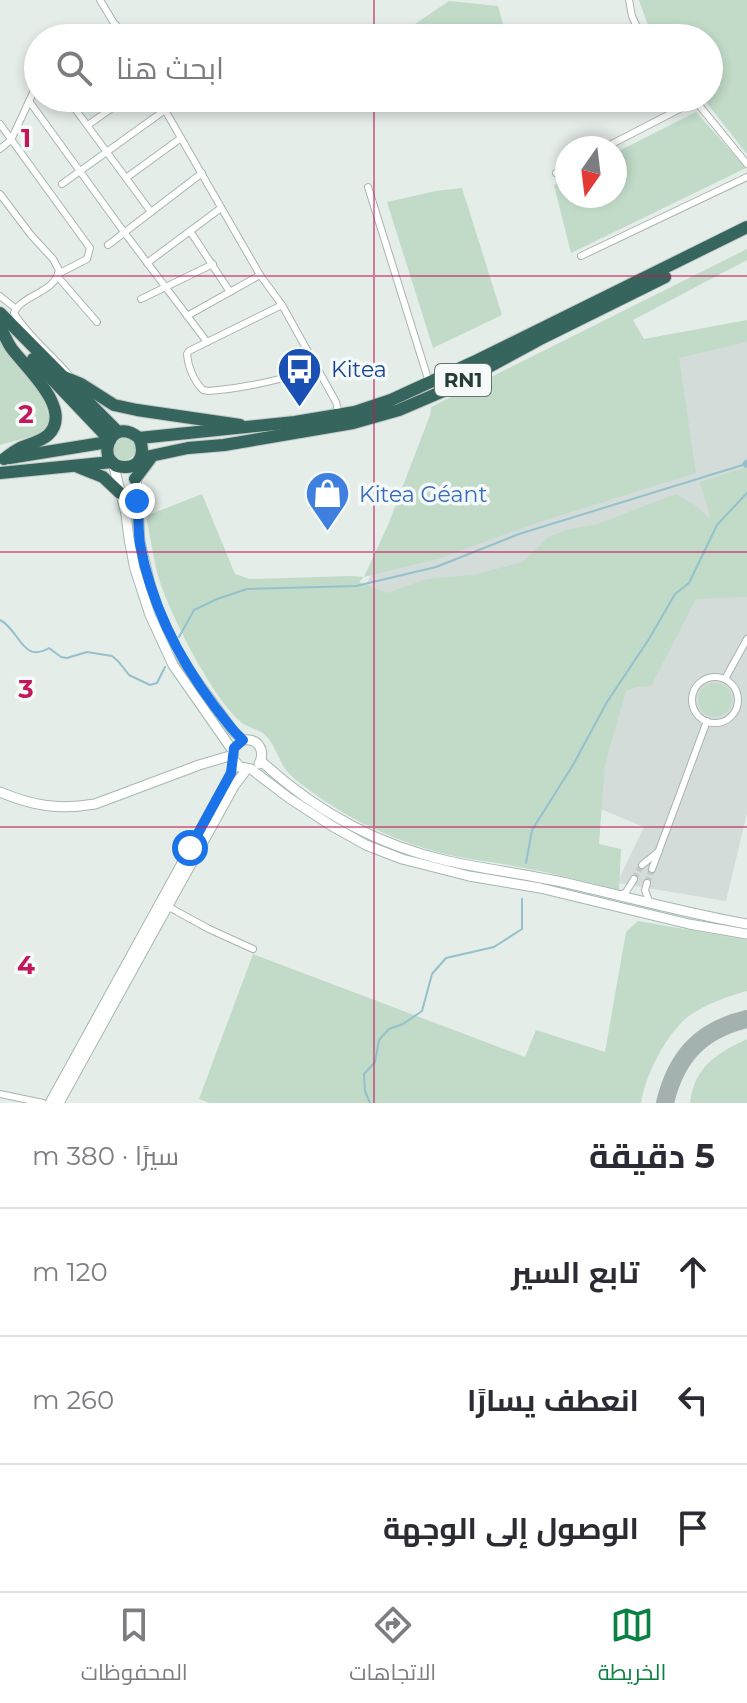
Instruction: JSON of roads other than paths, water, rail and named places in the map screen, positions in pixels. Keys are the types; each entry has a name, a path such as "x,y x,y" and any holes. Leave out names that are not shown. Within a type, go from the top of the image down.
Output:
{"highway":[{"name":"RN1","path":"2,460 131,432 139,438 253,427 339,415 391,400 747,227"},
{"name":"RN1","path":"0,473 112,462 127,467 156,454 353,423 415,404 747,235"},
{"path":"0,313 32,348 69,379 104,400 126,409 253,427"},
{"path":"0,326 112,438"},
{"path":"0,326 11,347 51,399 56,413 51,431 43,439 17,449 2,460"},
{"path":"69,379 112,438"},
{"path":"112,438 107,452 112,462"},
{"path":"139,438 143,448 139,460"},
{"path":"135,479 156,454"},
{"path":"75,466 103,477 120,493"}],"street":[{"path":"100,0 115,24"},
{"path":"629,0 636,24"},
{"path":"0,149 11,140 24,112"},
{"path":"37,112 207,342"},
{"path":"78,112 151,212"},
{"path":"88,125 106,112"},
{"path":"62,184 162,112"},
{"path":"166,112 260,275 282,305 336,402 339,415"},
{"path":"626,136 670,112"},
{"path":"705,112 747,164"},
{"path":"0,124 90,248 87,259 15,308"},
{"path":"126,178 181,138"},
{"path":"108,245 202,173"},
{"path":"581,256 747,177"},
{"path":"368,187 429,383"},
{"path":"0,194 53,259 59,270 58,276 97,322"},
{"path":"0,211 7,204"},
{"path":"147,263 221,208"},
{"path":"190,231 230,292"},
{"path":"141,299 213,264"},
{"path":"187,316 260,275"},
{"path":"0,296 15,308"},
{"path":"282,305 189,351 189,365 199,386 203,390 244,387 317,368"},
{"path":"15,308 14,313 19,320 53,355 69,379"},
{"path":"139,460 135,479 140,542 158,609 194,677 243,740"},
{"path":"112,462 126,514 135,569 150,615 173,665 237,765 249,769 332,826 366,845 402,859 689,924 731,926"},
{"path":"725,679 747,639"},
{"path":"725,679 738,696 736,709 721,722 707,721 693,706 694,691 704,680 725,679"},
{"path":"738,696 747,694"},
{"path":"652,869 707,721"},
{"path":"59,1103 229,778 236,745 243,740 257,743 262,750 261,761"},
{"path":"0,792 35,805 80,807 233,755"},
{"path":"50,1103 234,786 261,761"},
{"path":"261,761 295,790 335,817 399,847 450,861 619,896 745,929"},
{"path":"642,865 659,851"},
{"path":"619,896 626,892 634,879"},
{"path":"630,899 646,887 650,904"},
{"path":"164,904 253,949"},
{"path":"0,1094 43,1103"}],"waterway":[{"path":"179,637 194,610 247,589 356,586 436,567 519,534 746,464"},
{"path":"526,863 532,830 573,765 607,702 675,594 689,583 717,525 747,493"},
{"path":"0,620 33,652 49,648 67,658 87,652 112,656 129,675 150,685 157,683 165,667"},
{"path":"370,1103 365,1091 364,1074 375,1062 379,1040 389,1029 422,1011 432,974 446,958 494,947 522,929 522,899"}],"tunnel":[{"path":"634,879 642,865"},
{"path":"647,883 652,869"}],"place":[{"name":"Kitea","path":"300,408"},
{"name":"Kitea Géant","path":"328,533"}]}
